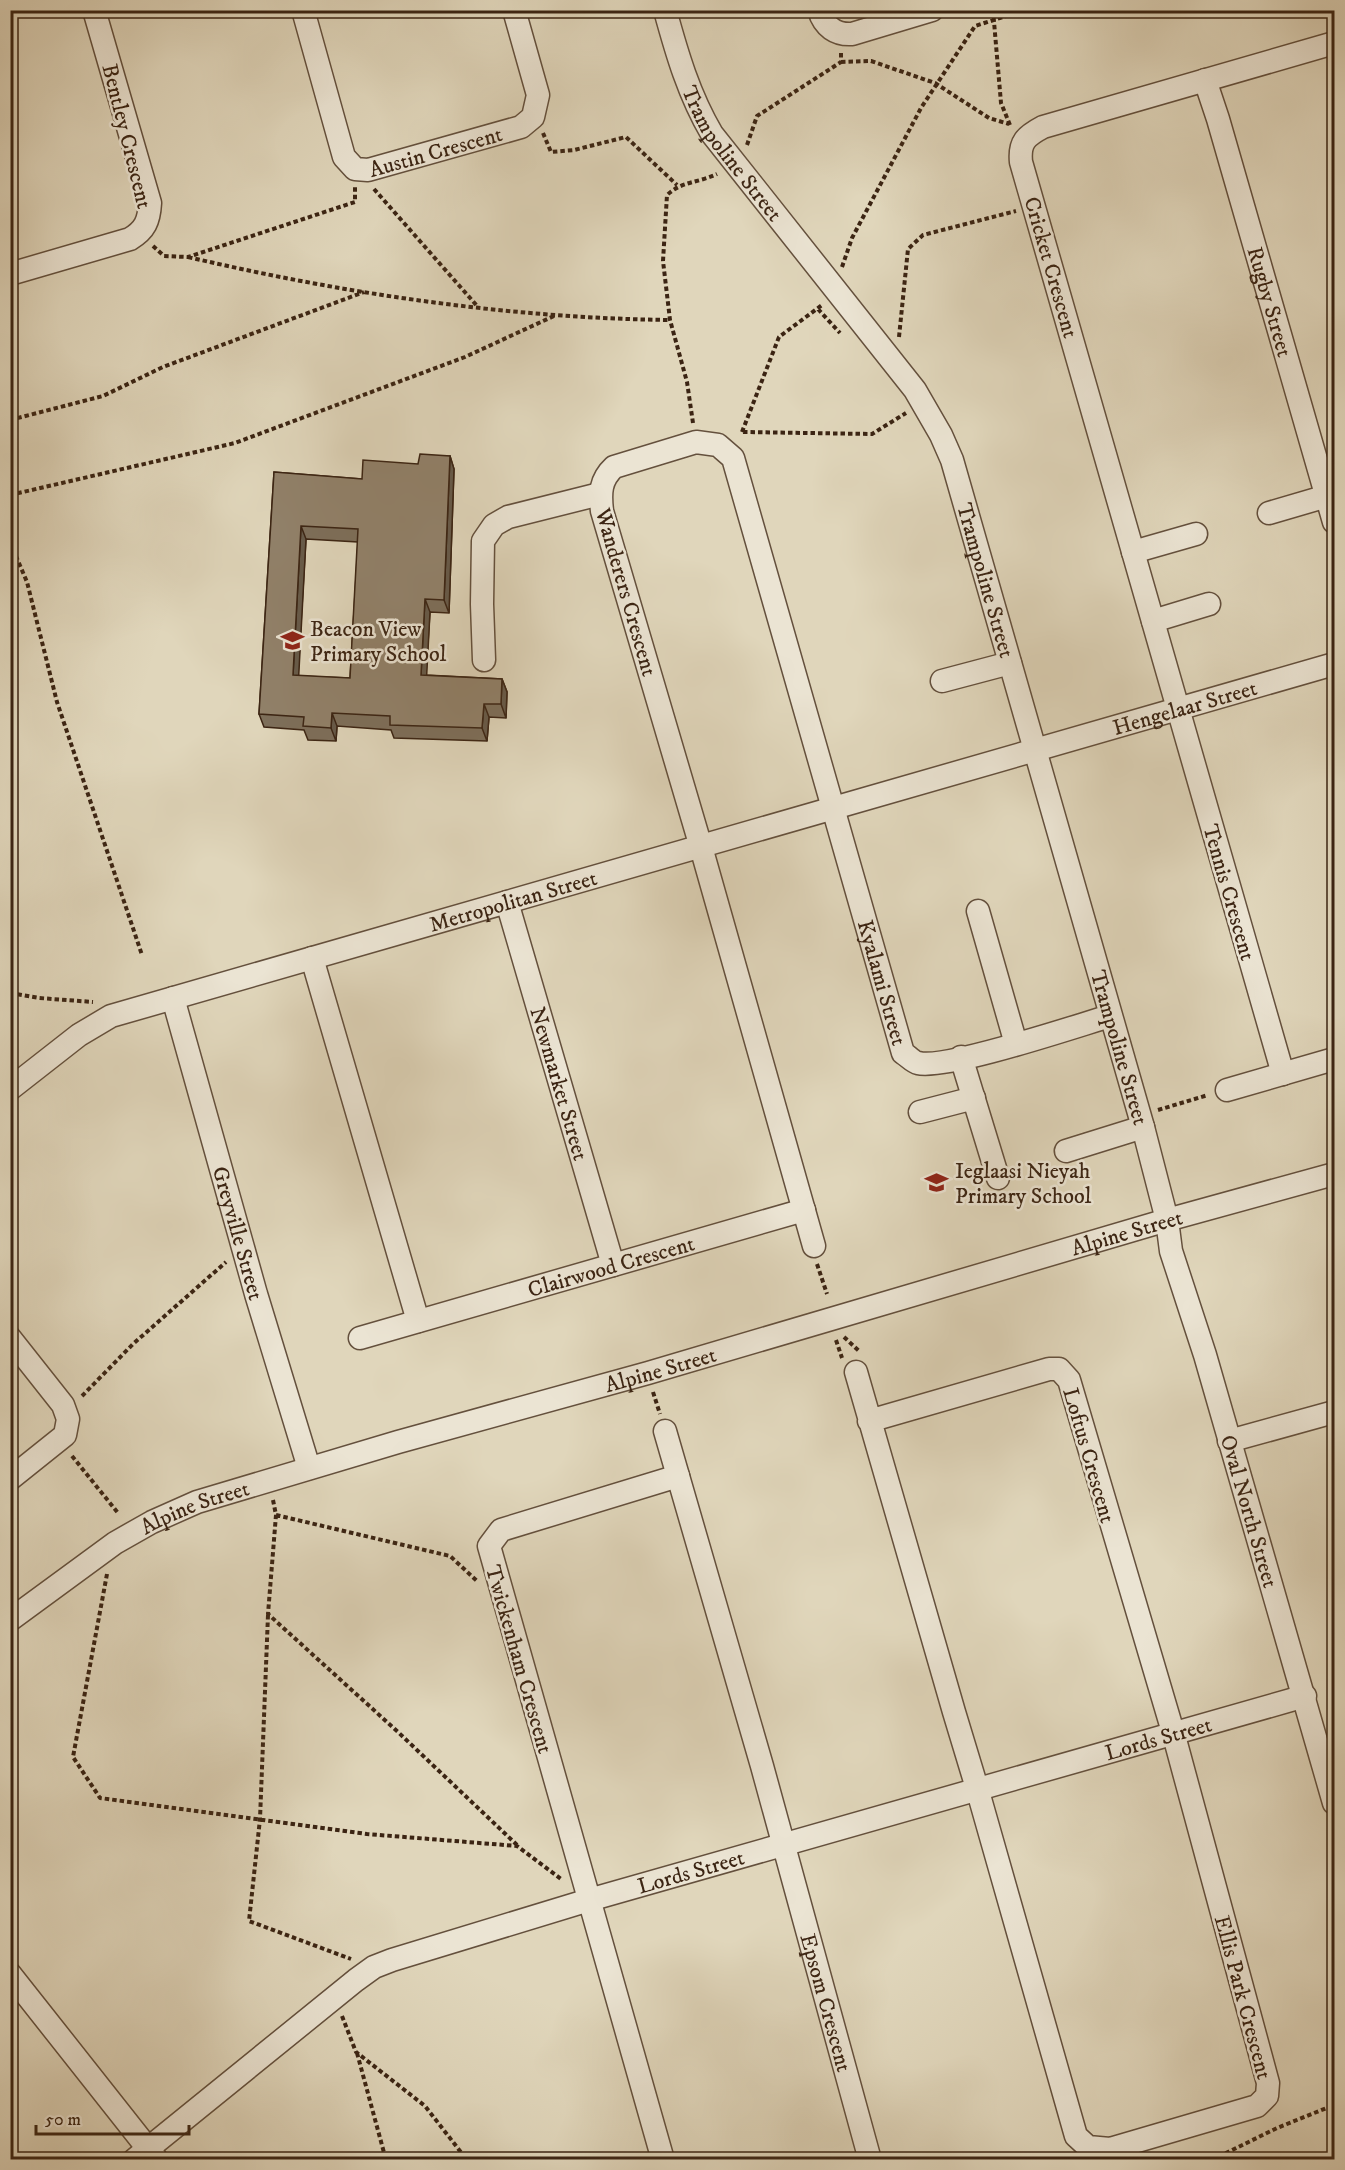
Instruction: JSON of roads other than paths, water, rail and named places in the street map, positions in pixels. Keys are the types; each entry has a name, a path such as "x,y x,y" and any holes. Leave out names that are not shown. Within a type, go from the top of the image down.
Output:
{"street":[{"name":"Bentley Crescent","path":"10,273 130,239 140,233 149,220 150,203 94,10"},
{"name":"Austin Crescent","path":"303,10 344,157 356,169 368,170 521,127 533,117 538,95 514,10"},
{"name":"Trampoline Street","path":"665,10 687,84 695,105 711,134 900,371 941,435 952,460 1110,1016 1150,1118 1167,1220"},
{"path":"819,10 830,29 840,35 852,34 932,10"},
{"path":"1205,80 1335,43"},
{"name":"Cricket Crescent","path":"1178,709 1019,147 1027,135 1043,127 1205,80"},
{"name":"Rugby Street","path":"1205,80 1335,522"},
{"name":"Wanderers Crescent","path":"701,847 602,511 600,494 605,476 614,467 696,442 718,444 733,458 831,809"},
{"path":"484,660 483,541 487,532 494,525 508,518 600,494"},
{"path":"1269,513 1327,496"},
{"path":"1133,552 1196,534"},
{"path":"1153,621 1209,604"},
{"path":"942,681 1010,663"},
{"name":"Hengelaar Street","path":"1035,749 1335,664"},
{"name":"Tennis Crescent","path":"1178,709 1283,1074"},
{"name":"Metropolitan Street","path":"10,1089 96,1023 172,998 1035,749"},
{"name":"Kyalami Street","path":"831,809 903,1053 917,1063 935,1064 1016,1044 1110,1016"},
{"path":"701,847 815,1253"},
{"name":"Newmarket Street","path":"507,902 613,1265"},
{"path":"978,911 1016,1044"},
{"path":"312,958 418,1321"},
{"name":"Greyville Street","path":"172,998 256,1294 309,1468"},
{"path":"961,1057 998,1178"},
{"path":"1219,1092 1335,1059"},
{"path":"920,1112 974,1098"},
{"path":"1066,1151 1150,1118"},
{"name":"Alpine Street","path":"10,1620 97,1554 152,1522 196,1502 648,1373 1167,1220 1335,1174"},
{"name":"Clairwood Crescent","path":"360,1338 804,1210"},
{"name":"Oval North Street","path":"1167,1220 1172,1251 1230,1441 1335,1803"},
{"path":"10,1338 63,1405 68,1419 65,1435 10,1479"},
{"name":"Loftus Crescent","path":"869,1420 1049,1369 1059,1369 1064,1373 1071,1389 1173,1732"},
{"path":"856,1372 977,1788"},
{"path":"1230,1441 1335,1412"},
{"path":"664,1431 782,1845"},
{"name":"Twickenham Crescent","path":"589,1900 489,1546 501,1530 678,1476"},
{"name":"Lords Street","path":"147,2156 335,1997 374,1967 589,1900 1305,1696"},
{"name":"Ellis Park Crescent","path":"977,1788 1076,2136 1088,2146 1110,2150 1257,2106 1267,2096 1268,2090 1173,1732"},
{"name":"Epsom Crescent","path":"782,1845 870,2160"},
{"path":"589,1900 663,2160"},
{"path":"10,1974 147,2156"}],"place":[{"name":"Beacon View Primary School","path":"292,641"},
{"name":"Ieglaasi Nieyah Primary School","path":"937,1183"}]}
